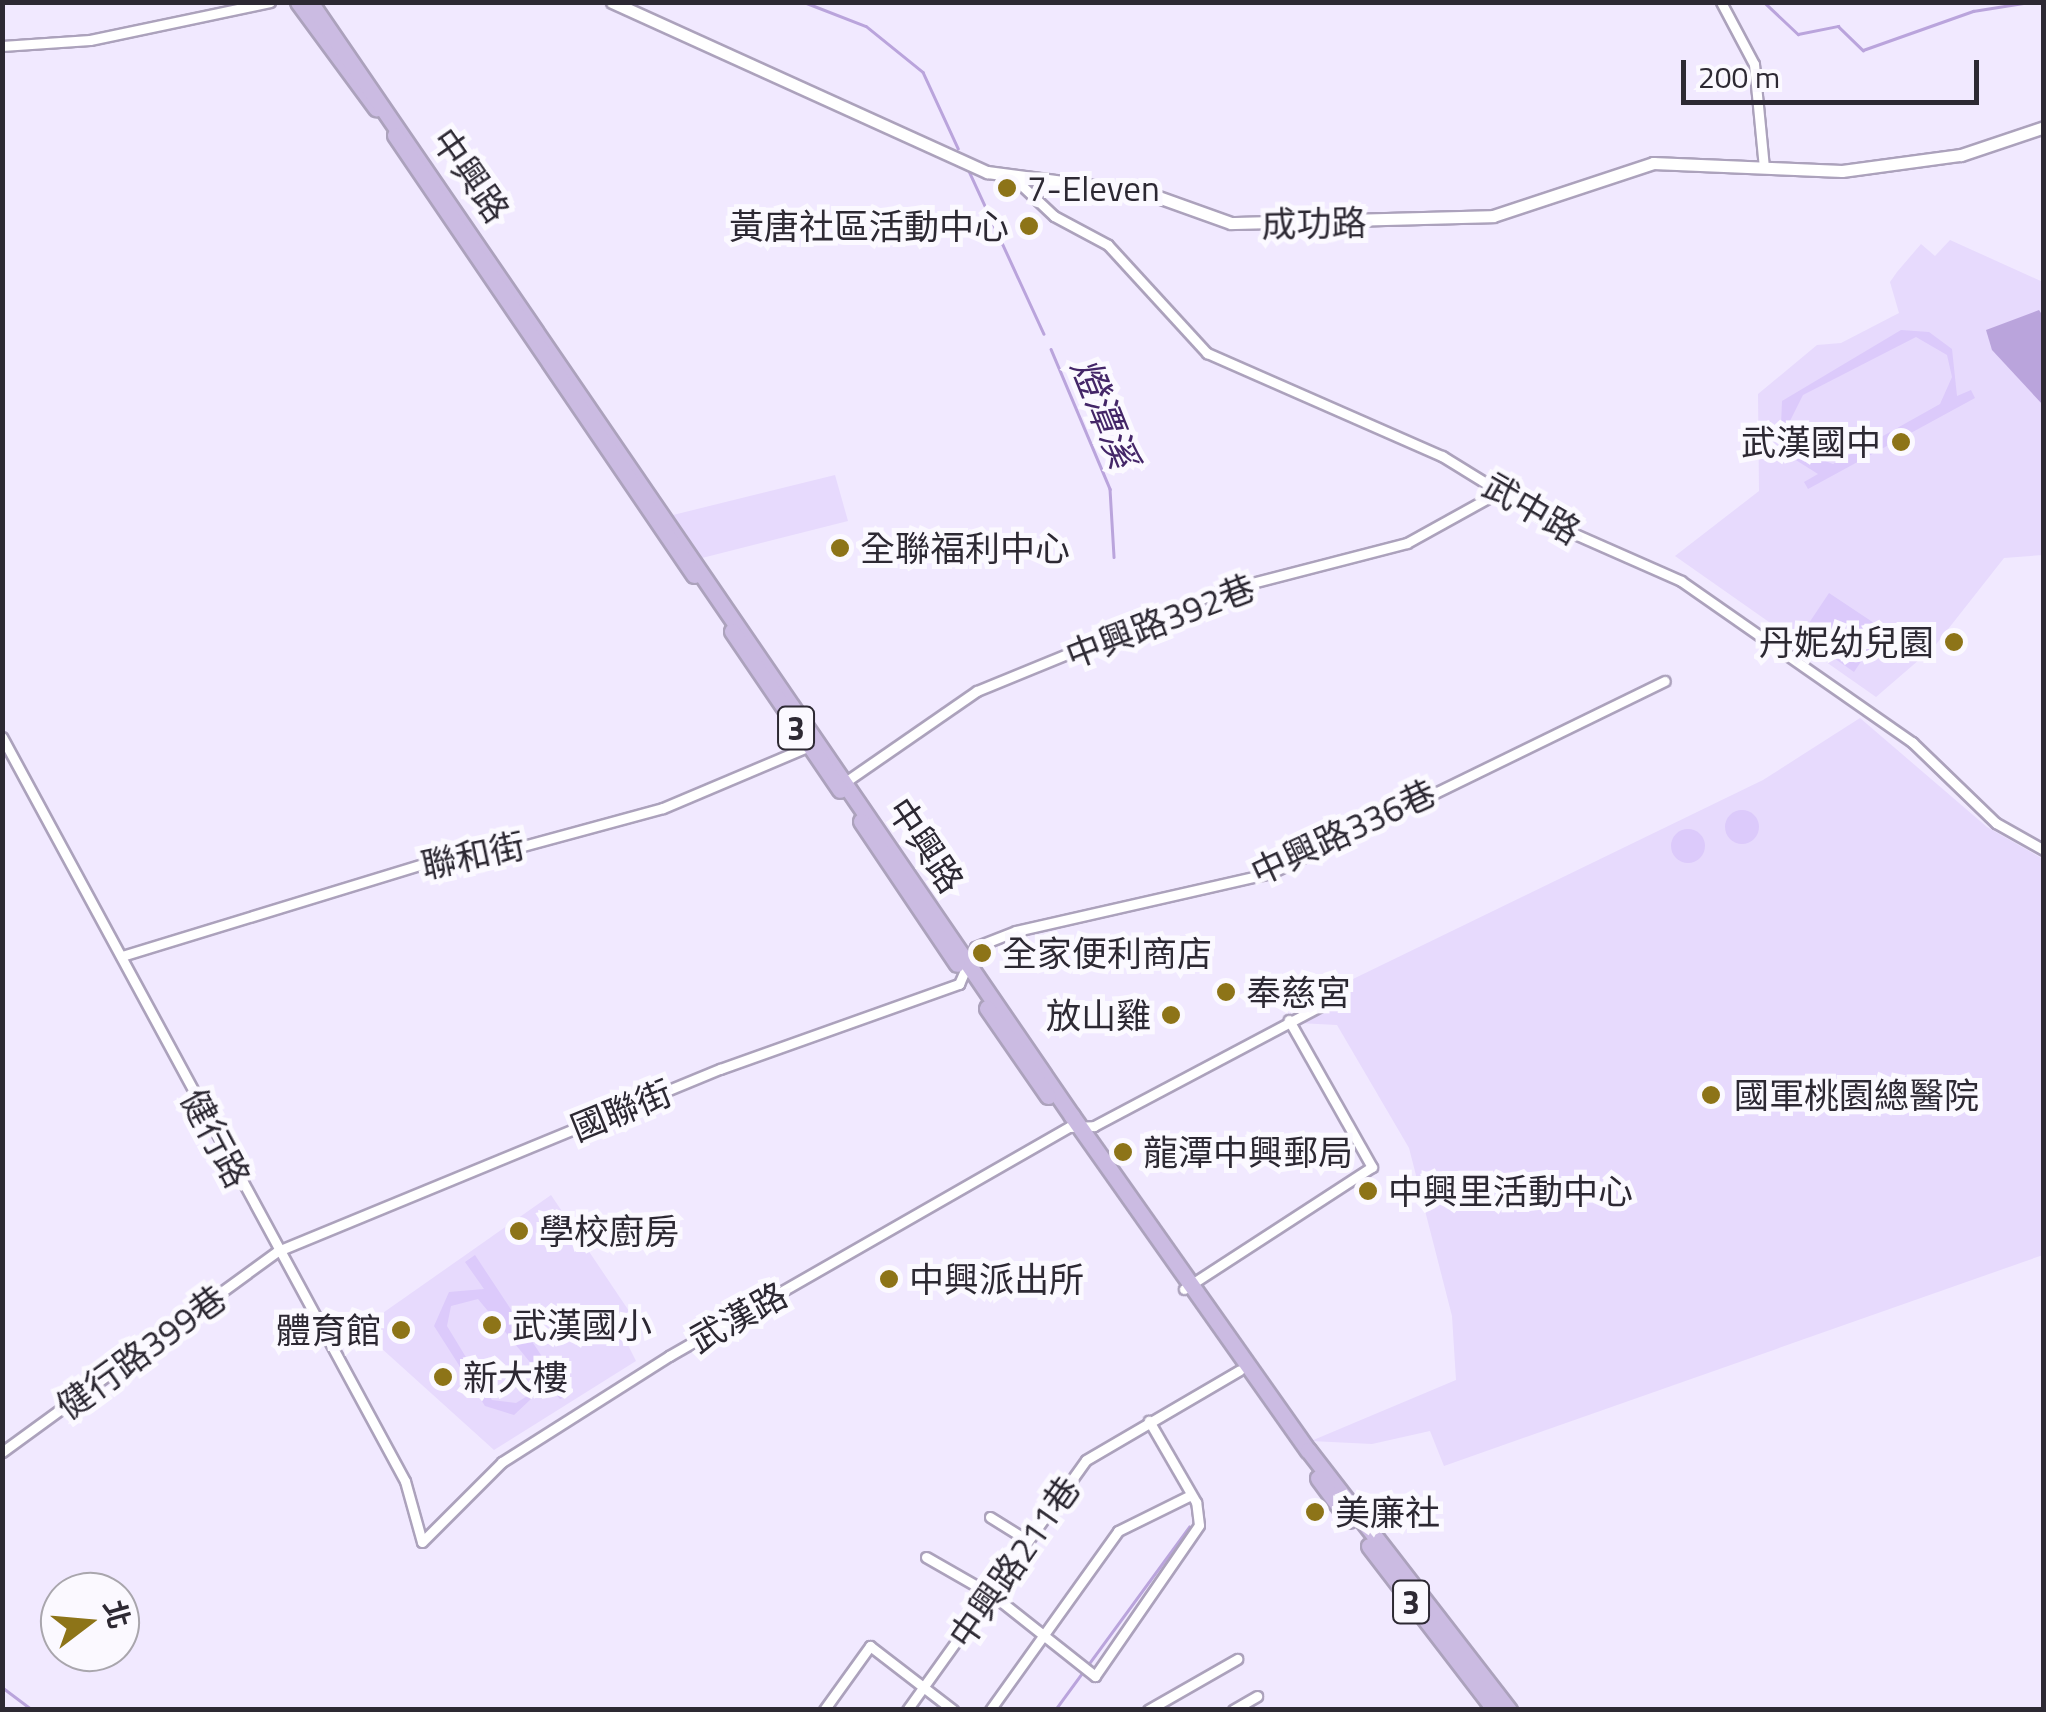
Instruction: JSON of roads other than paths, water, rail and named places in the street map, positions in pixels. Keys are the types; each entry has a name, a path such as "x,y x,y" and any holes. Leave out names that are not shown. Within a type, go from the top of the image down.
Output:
{"main road":[{"name":"中興路","path":"298,2 842,784 1075,1127 1188,1286 1509,1710"},
{"name":"中興路","path":"310,2 814,744"},
{"name":"中興路","path":"1188,1286 1240,1370 1495,1710"}],"street":[{"path":"2,46 90,40 270,2"},
{"name":"成功路","path":"612,2 1017,181 1147,193 1232,223 1493,216 1652,163 1764,168 1795,175 1961,156 2044,126"},
{"path":"1722,3 1754,64 1764,168"},
{"name":"武中路","path":"1017,181 1054,216 1108,244 1207,353 1442,456 1500,492 1716,603 1912,742 2013,837 2044,850"},
{"name":"中興路392巷","path":"842,784 976,691 1222,591 1407,543 1500,492"},
{"name":"中興路336巷","path":"967,969 975,947 1016,931 1271,873 1665,681"},
{"name":"健行路","path":"2,737 405,1481 422,1542"},
{"name":"聯和街","path":"122,956 471,849 512,849 664,808 814,744"},
{"name":"國聯街","path":"278,1251 967,969"},
{"name":"武漢路","path":"422,1542 541,1437 1075,1127 1321,1006"},
{"path":"1188,1286 1372,1167 1289,1020"},
{"name":"健行路399巷","path":"2,1452 278,1251"},
{"name":"中興路211巷","path":"907,1710 994,1596 1027,1540 1086,1460 1240,1370"},
{"path":"926,1558 994,1596 1088,1671 1192,1546 1199,1525 1190,1495 1149,1421"},
{"path":"990,1710 1046,1637 1118,1531 1190,1495"},
{"path":"990,1516 1027,1540"},
{"path":"824,1710 870,1646 954,1710"},
{"path":"1148,1710 1237,1659"},
{"path":"1233,1710 1256,1696"}],"waterway":[{"name":"燈潭溪","path":"804,2 866,26 923,72 958,148"},
{"path":"1764,2 1798,34 1838,26 1863,50 1973,11 2029,2"},
{"name":"燈潭溪","path":"969,171 1044,334"},
{"name":"燈潭溪","path":"1051,349 1110,489 1114,557"},
{"path":"1055,1710 1189,1527"},
{"path":"2,1687 33,1710"}],"place":[{"name":"7-Eleven","path":"1007,188"},
{"name":"黃唐社區活動中心","path":"1029,226"},
{"name":"武漢國中","path":"1901,442"},
{"name":"全聯福利中心","path":"840,548"},
{"name":"丹妮幼兒園","path":"1954,642"},
{"name":"全家便利商店","path":"982,953"},
{"name":"奉慈宮","path":"1226,992"},
{"name":"放山雞","path":"1171,1015"},
{"name":"國軍桃園總醫院","path":"1711,1095"},
{"name":"龍潭中興郵局","path":"1123,1152"},
{"name":"中興里活動中心","path":"1368,1191"},
{"name":"學校廚房","path":"519,1231"},
{"name":"中興派出所","path":"889,1279"},
{"name":"武漢國小","path":"492,1325"},
{"name":"體育館","path":"401,1330"},
{"name":"新大樓","path":"443,1377"},
{"name":"美廉社","path":"1315,1512"}]}
